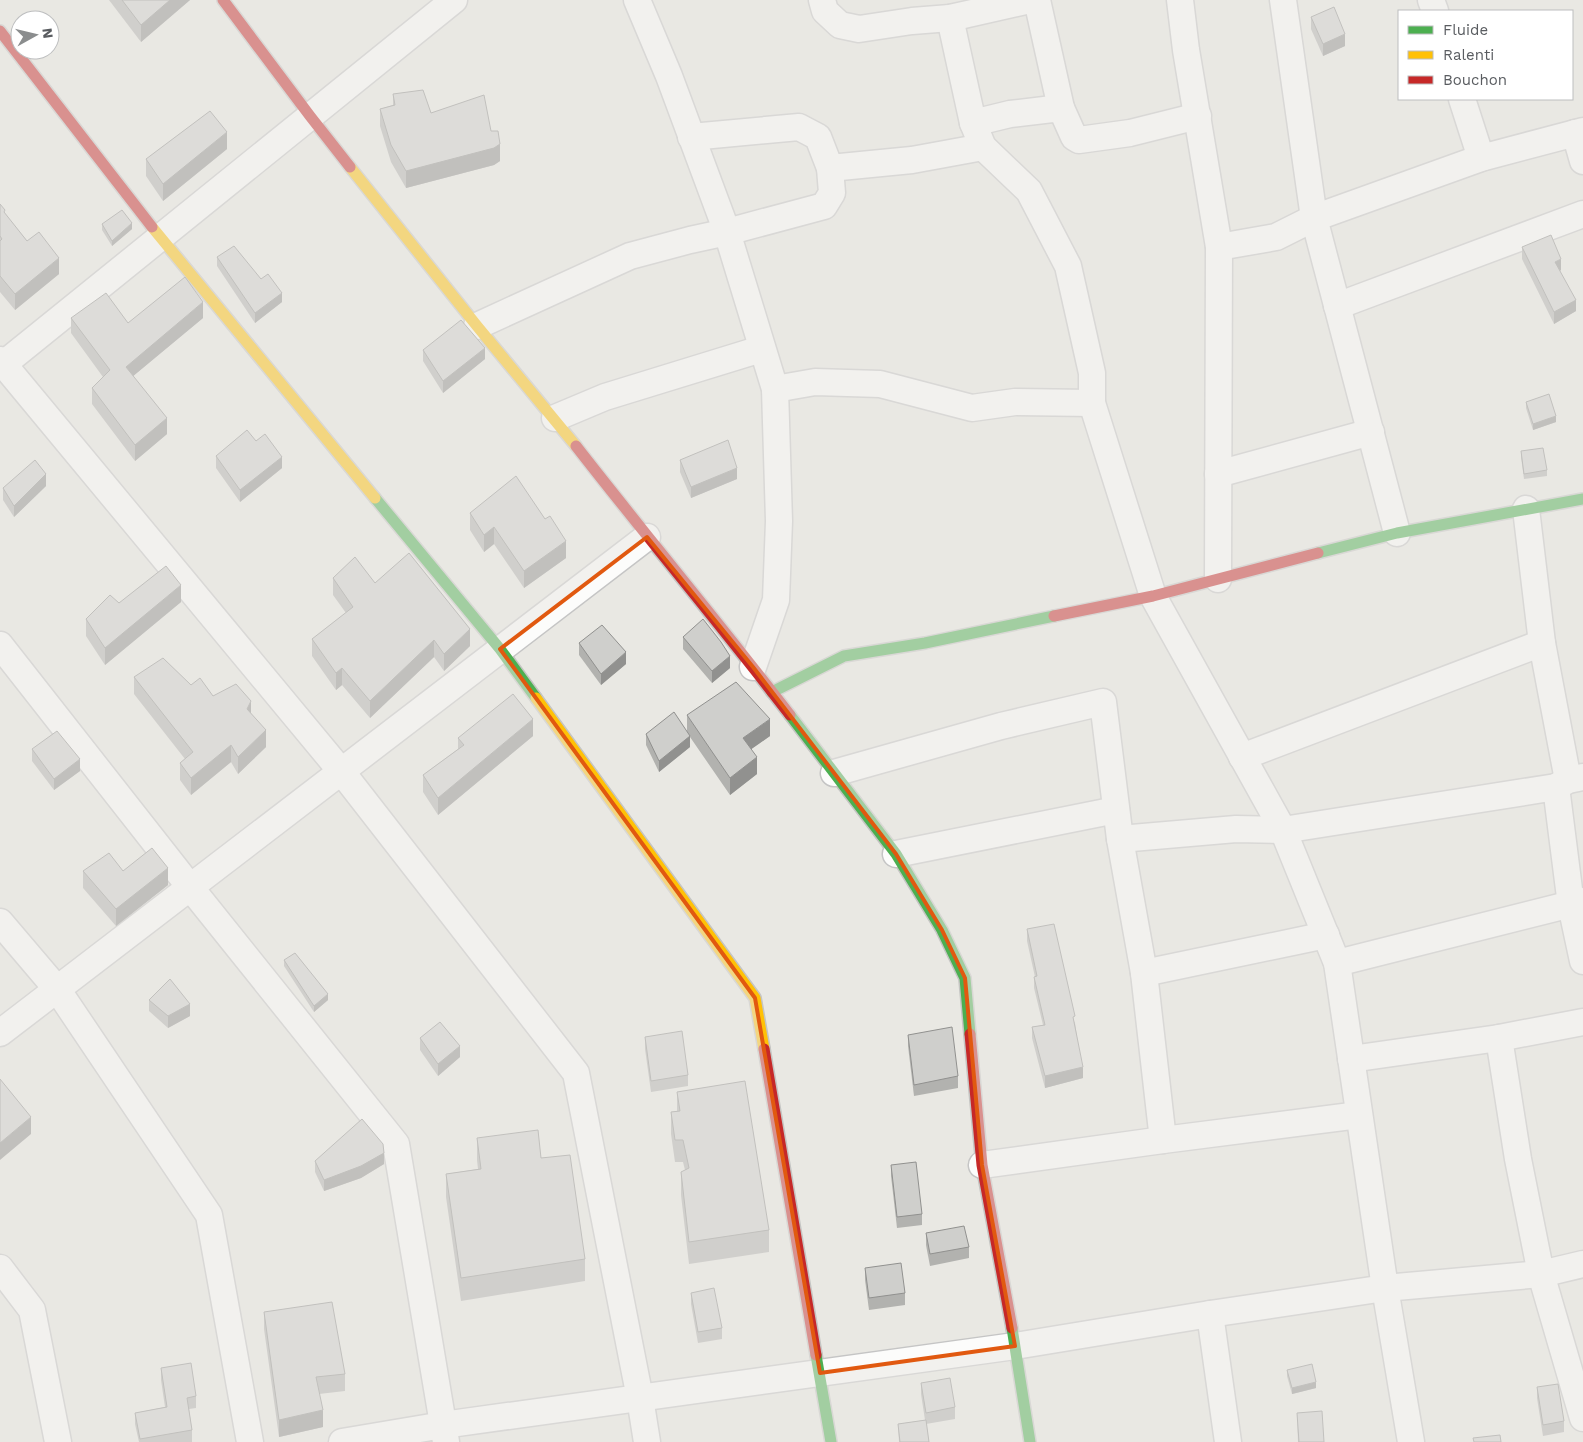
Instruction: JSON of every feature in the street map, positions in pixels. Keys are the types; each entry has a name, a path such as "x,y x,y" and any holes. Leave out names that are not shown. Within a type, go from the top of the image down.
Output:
{"street":[{"path":"223,0 310,116 477,326 555,418 647,537 753,667 896,854 942,930 965,978 982,1165 1015,1346 1030,1442"},
{"path":"454,0 160,238 1,363 341,771 576,1073 647,1442"},
{"path":"637,0 669,76 727,232 761,349 775,389 779,521 776,600 753,667"},
{"path":"822,0 825,11 840,25 859,28 950,18 1014,2"},
{"path":"1037,0 1061,108 1074,137 1078,140 1130,133 1198,116"},
{"path":"1180,0 1186,50 1219,247 1218,579"},
{"path":"1283,0 1314,218 1397,533"},
{"path":"950,18 973,122 983,147 1029,191 1068,266 1092,373 1092,403 1152,596 1282,830 1336,963 1385,1288 1411,1442"},
{"path":"0,31 160,238 500,649 755,998 831,1442"},
{"path":"1462,100 1481,158"},
{"path":"973,122 1010,114 1061,108"},
{"path":"477,326 630,256 824,206 832,194 830,168 818,137 799,127 691,137"},
{"path":"1219,247 1276,237 1314,218 1481,158 1579,132 1583,161"},
{"path":"830,168 912,160 983,147"},
{"path":"1338,306 1583,214"},
{"path":"555,418 606,397 761,349"},
{"path":"775,389 815,382 880,384 972,408 1015,402 1092,403"},
{"path":"1218,474 1370,432"},
{"path":"772,692 844,656 926,643 1152,596 1397,533 1583,499"},
{"path":"1526,509 1542,643 1569,781 1583,961"},
{"path":"0,1033 647,537"},
{"path":"1242,757 1542,643"},
{"path":"0,645 190,887 396,1144 444,1433"},
{"path":"834,773 1000,726 1103,702 1120,839 1144,973 1163,1140"},
{"path":"1120,839 1236,829 1282,830 1569,781"},
{"path":"896,854 1116,810"},
{"path":"1336,963 1577,903"},
{"path":"0,922 57,989 209,1215 250,1442"},
{"path":"1144,973 1326,935"},
{"path":"1350,1060 1499,1038 1583,1022"},
{"path":"1499,1038 1518,1159 1541,1274 1583,1418"},
{"path":"982,1165 1359,1115"},
{"path":"342,1442 444,1433 640,1398 1015,1346 1385,1288 1541,1274 1583,1264"},
{"path":"0,1268 32,1310 58,1442"},
{"path":"1210,1314 1228,1442"}],"highlighted area":[{"path":"647,537 753,667 896,854 942,930 965,978 982,1165 1015,1346 820,1373 755,998 500,649"}],"building":[{"path":"122,0 170,0 141,25"},
{"path":"1334,7 1345,34 1323,44 1311,17"},
{"path":"423,90 431,113 484,95 491,131 498,131 500,144 494,148 406,171 391,145 380,109 395,105 393,94"},
{"path":"210,111 227,132 163,184 146,159"},
{"path":"0,204 27,241 39,232 59,258 15,294 0,276 0,241 2,239 0,236"},
{"path":"122,210 132,223 112,241 102,224"},
{"path":"1551,235 1561,259 1555,262 1576,300 1554,312 1522,247"},
{"path":"234,246 261,279 268,274 282,293 255,313 217,257"},
{"path":"185,277 203,302 126,367 167,418 135,445 92,388 110,370 71,318 106,293 128,323"},
{"path":"461,320 485,348 443,381 423,350"},
{"path":"1549,394 1556,416 1533,424 1526,402"},
{"path":"247,430 256,441 265,434 282,457 240,490 216,456"},
{"path":"728,440 737,468 691,487 680,460"},
{"path":"1543,448 1547,470 1524,474 1521,451"},
{"path":"35,460 46,474 14,506 3,488"},
{"path":"516,476 545,519 550,516 566,541 524,571 494,527 484,535 470,513"},
{"path":"409,553 470,629 444,654 434,640 370,701 342,668 336,673 312,639 353,607 333,578 355,557 375,583"},
{"path":"166,566 181,585 105,648 86,619 110,595 119,603"},
{"path":"703,619 730,656 712,671 683,637"},
{"path":"602,625 626,652 601,674 579,643"},
{"path":"163,658 191,685 200,678 213,696 236,684 251,701 247,709 266,730 238,757 231,745 191,778 180,763 193,752 134,677"},
{"path":"736,682 770,719 743,738 757,757 730,778 687,715"},
{"path":"513,694 533,719 438,798 423,775 464,745 458,738"},
{"path":"674,712 690,736 659,761 646,734"},
{"path":"57,731 80,759 54,779 32,749"},
{"path":"152,848 168,868 116,909 83,871 109,853 123,871"},
{"path":"1054,924 1075,1016 1073,1017 1083,1067 1045,1076 1032,1027 1045,1025 1034,977 1037,976 1027,929"},
{"path":"295,953 328,994 314,1006 284,960"},
{"path":"170,979 190,1004 168,1016 149,1000"},
{"path":"440,1022 460,1046 438,1064 420,1038"},
{"path":"952,1027 958,1076 914,1085 908,1035"},
{"path":"682,1031 688,1075 651,1081 645,1037"},
{"path":"0,1079 31,1117 0,1143"},
{"path":"745,1081 769,1230 689,1242 681,1172 689,1168 683,1140 675,1140 671,1112 680,1111 677,1092"},
{"path":"362,1119 383,1144 384,1153 361,1166 324,1180 315,1161"},
{"path":"538,1130 541,1158 570,1155 585,1259 461,1278 446,1174 481,1169 477,1138"},
{"path":"916,1162 922,1214 897,1217 891,1165"},
{"path":"964,1226 969,1247 930,1254 926,1233"},
{"path":"901,1263 905,1293 869,1298 865,1268"},
{"path":"714,1288 722,1328 698,1332 691,1293"},
{"path":"332,1302 345,1374 316,1377 323,1410 279,1420 264,1312"},
{"path":"191,1363 196,1396 187,1398 192,1430 140,1439 135,1413 167,1407 161,1368"},
{"path":"1312,1364 1316,1382 1292,1388 1287,1370"},
{"path":"950,1378 955,1407 926,1413 921,1383"},
{"path":"1558,1384 1564,1421 1543,1425 1537,1387"},
{"path":"1322,1411 1324,1442 1299,1442 1297,1413"},
{"path":"926,1420 929,1442 900,1442 898,1424"},
{"path":"1500,1435 1501,1442 1474,1442 1473,1438"}],"traffic: fast":[{"path":"375,498 500,649 536,698"},
{"path":"1318,553 1397,533 1583,499"},
{"path":"772,692 844,656 925,643 1054,616"},
{"path":"790,715 896,854 942,930 965,978 970,1034"},
{"path":"1012,1328 1030,1442"},
{"path":"816,1355 831,1442"}],"traffic: slow":[{"path":"350,167 576,446"},
{"path":"152,227 375,498"},
{"path":"536,698 755,998 764,1049"}],"traffic: jam":[{"path":"223,0 350,167"},
{"path":"0,31 152,227"},
{"path":"576,446 790,715"},
{"path":"1054,616 1153,596 1318,553"},
{"path":"970,1034 982,1165 1012,1328"},
{"path":"764,1049 816,1355"}]}
